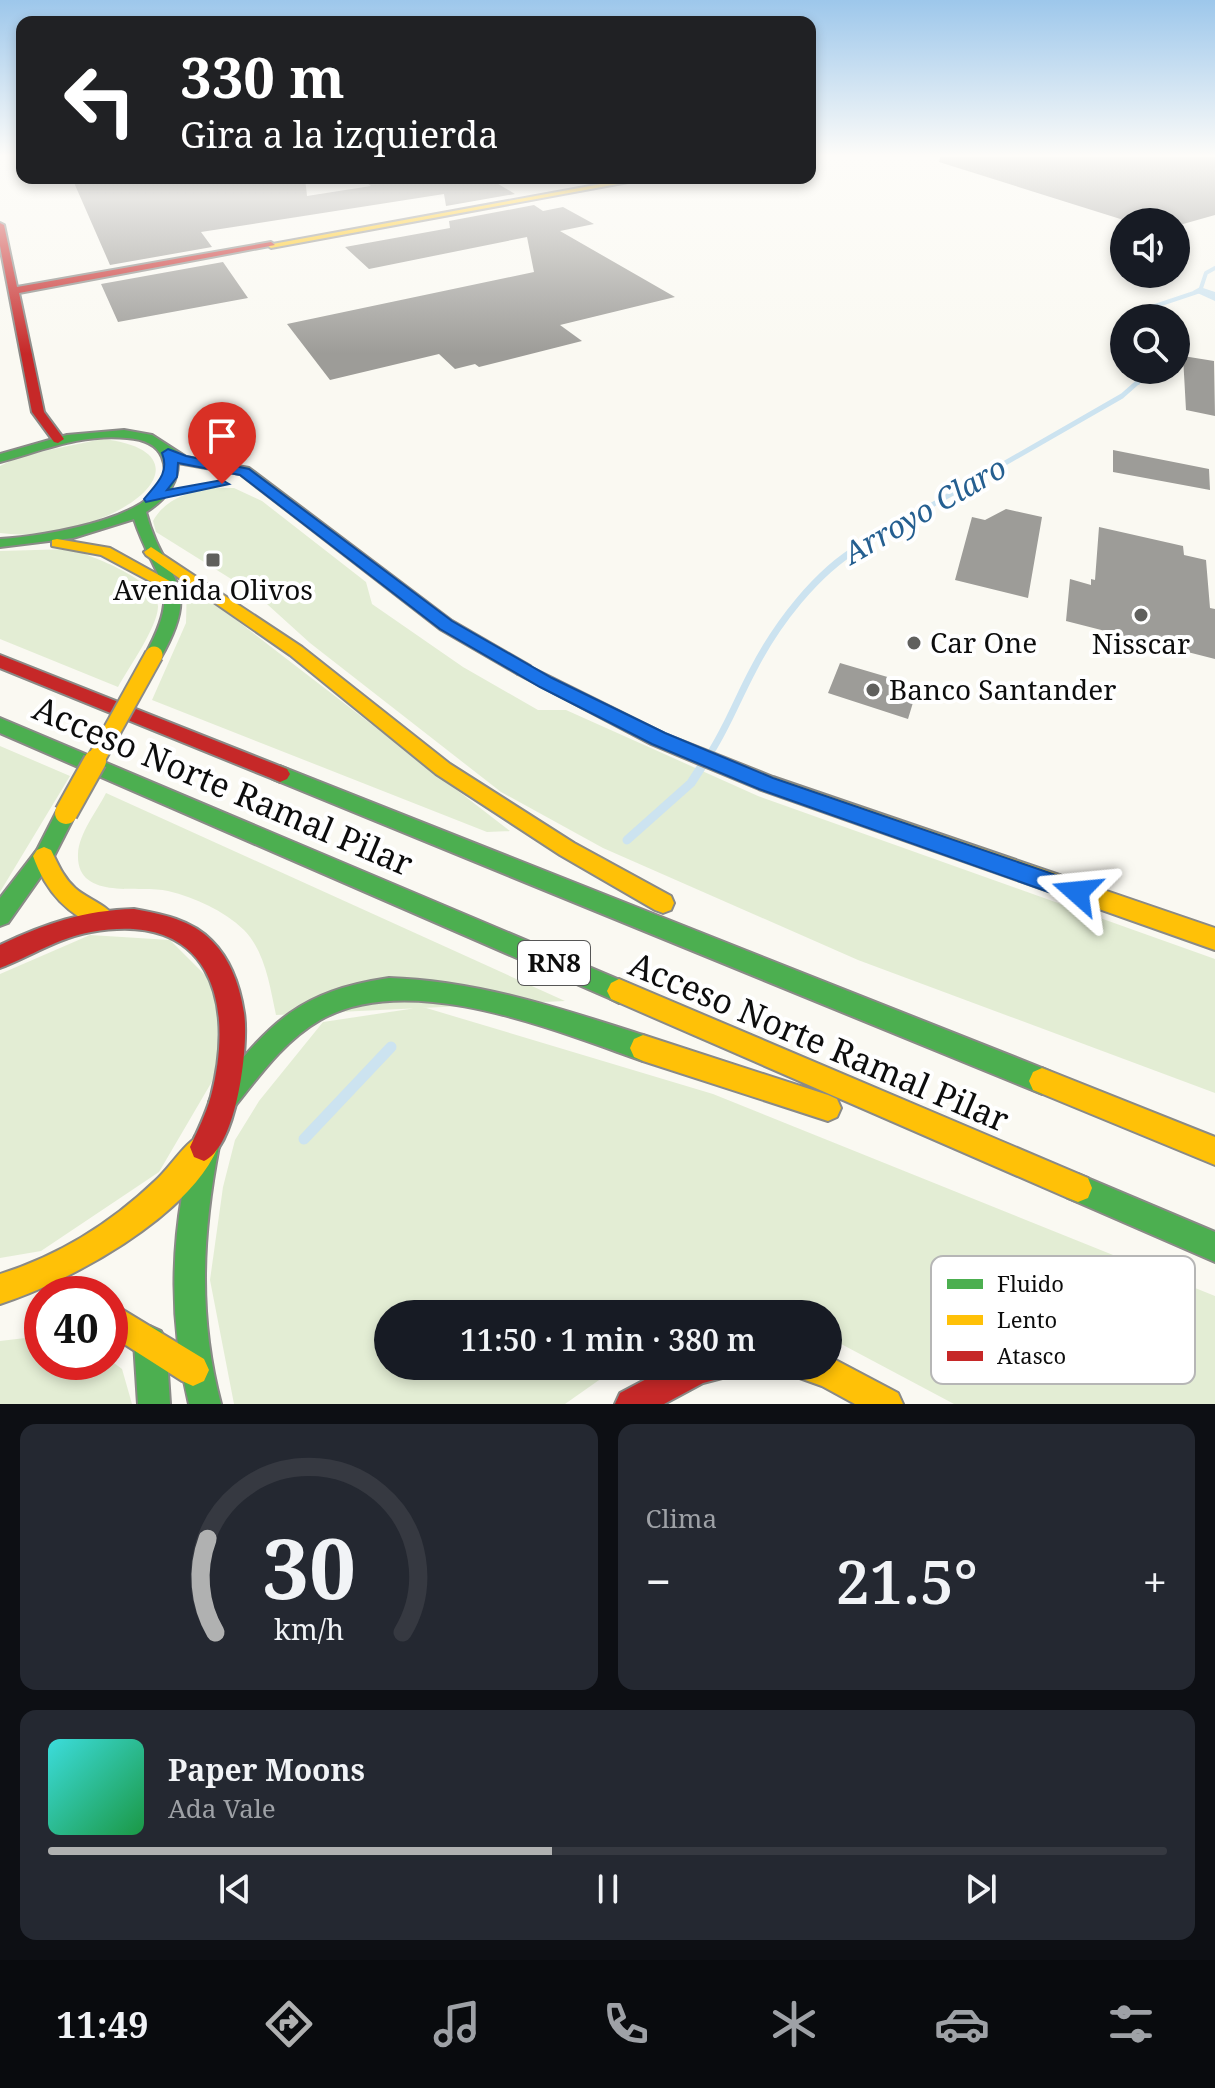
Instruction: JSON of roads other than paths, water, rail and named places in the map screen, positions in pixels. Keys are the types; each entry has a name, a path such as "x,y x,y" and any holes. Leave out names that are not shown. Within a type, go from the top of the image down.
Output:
{"main road":[{"path":"13,291 395,223"},
{"path":"0,225 41,420 58,439"},
{"path":"17,317 29,305 110,273"},
{"path":"6,453 58,439 116,433 151,440 182,460 244,471 446,625 546,683 658,739 766,783 1215,939"},
{"path":"0,916 44,856 169,625 175,604 151,552 145,504 170,477 172,461 168,453"},
{"path":"210,485 264,487"},
{"path":"28,543 88,531 187,488"},
{"path":"0,543 76,544 105,551 167,584"},
{"path":"151,552 296,651 443,769 567,849 821,992"},
{"name":"Acceso Norte Ramal Pilar","path":"0,661 1215,1151"},
{"name":"Acceso Norte Ramal Pilar","path":"0,725 1215,1247"},
{"path":"44,856 51,882 66,899 104,919"},
{"path":"0,957 43,935 104,919 154,922 194,939 223,971 235,1016 230,1072 205,1145 193,1198 186,1283 193,1370 205,1404"},
{"path":"222,1102 273,1044 314,1009 347,997 398,991 488,1001 537,1014 853,1117"},
{"path":"898,1131 1108,1201"},
{"path":"0,1289 22,1285 95,1248 158,1195 205,1145"},
{"path":"128,1328 193,1370"},
{"path":"150,1342 154,1404"},
{"path":"631,1404 677,1380"},
{"path":"842,1380 887,1404"}],"waterway":[{"name":"Arroyo Claro","path":"1161,304 1200,291 1206,273 1215,268"},
{"path":"1200,291 1215,297"},
{"name":"Arroyo Claro","path":"857,548 1122,396 1136,384"},
{"name":"Arroyo Claro","path":"711,752 762,653 785,618 828,570 861,546"},
{"name":"Arroyo Claro","path":"627,840 691,783 702,766"},
{"name":"Arroyo Claro","path":"304,1139 391,1047"}],"place":[{"name":"Avenida Olivos","path":"213,560"},
{"name":"Nisscar","path":"1141,615"},
{"name":"Car One","path":"914,643"},
{"name":"Banco Santander","path":"873,690"}]}
